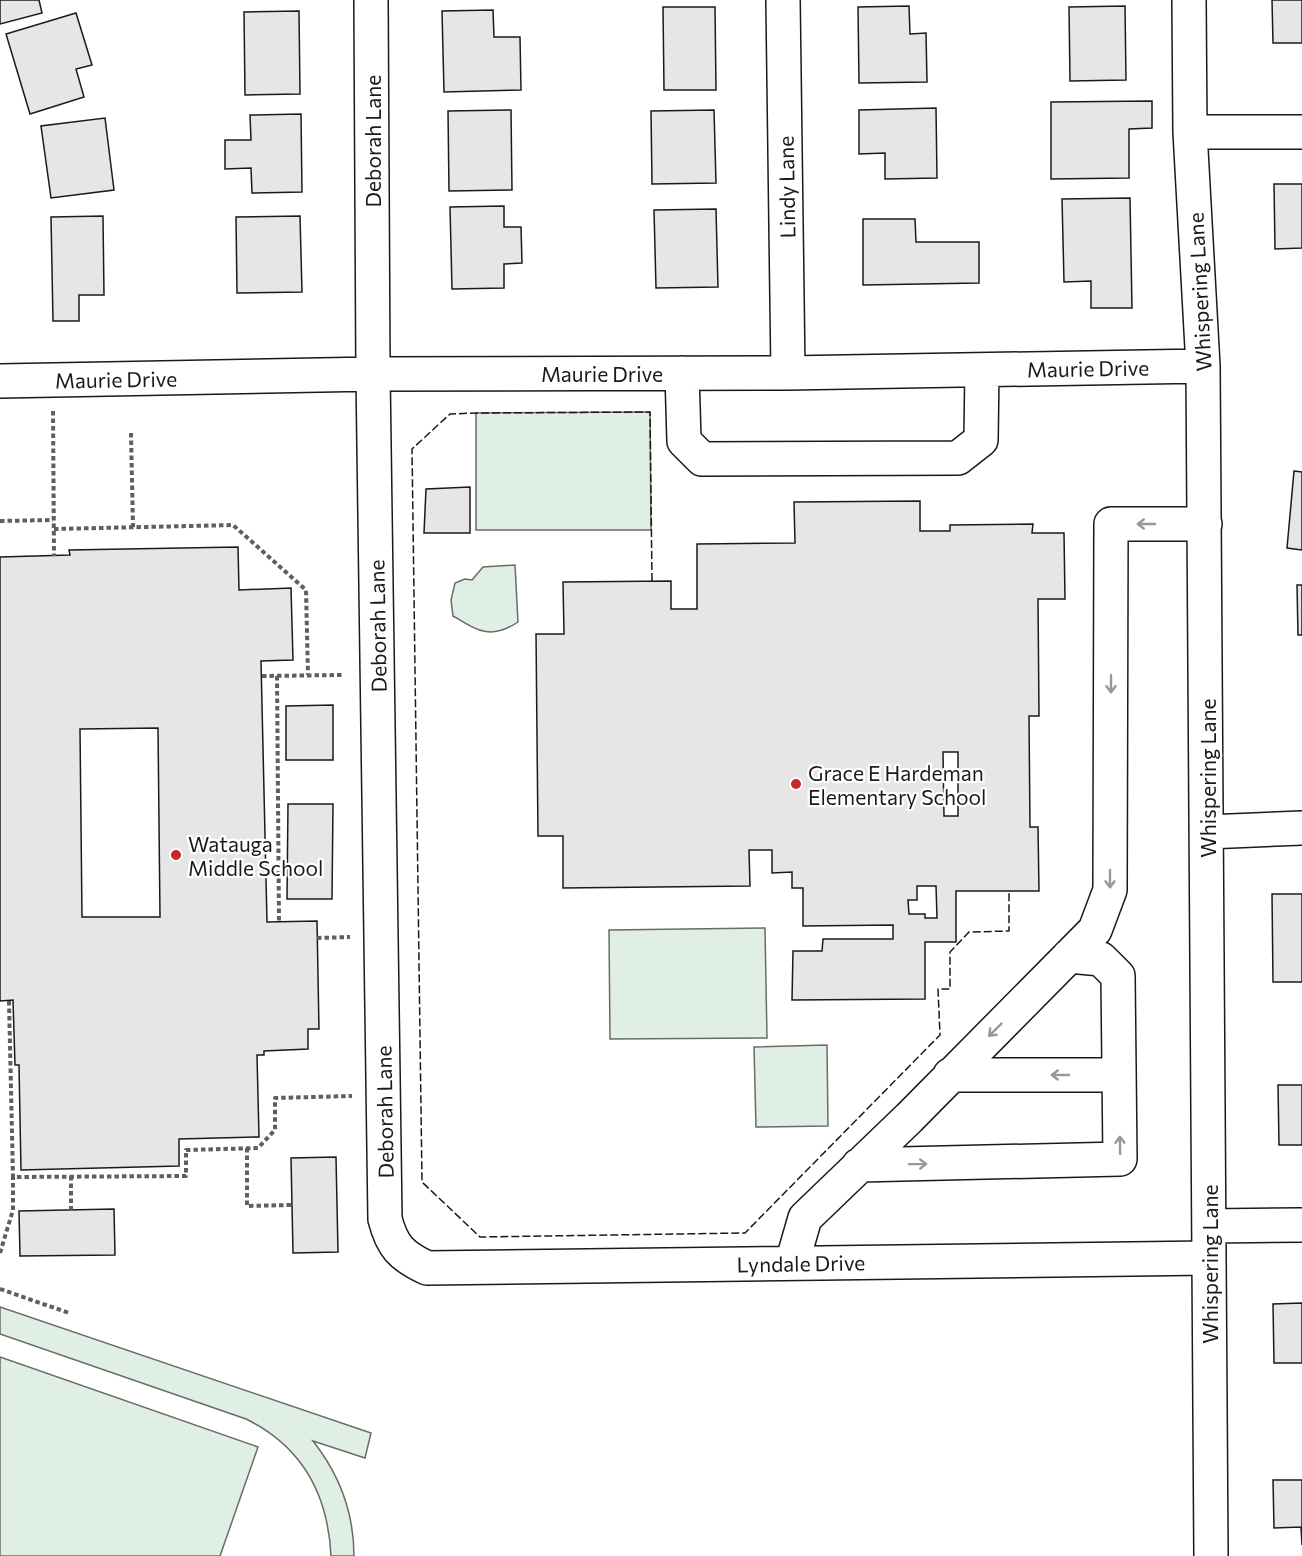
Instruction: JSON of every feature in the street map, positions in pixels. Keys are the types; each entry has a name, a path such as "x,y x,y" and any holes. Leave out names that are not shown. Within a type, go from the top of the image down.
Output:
{"street":[{"name":"Deborah Lane","path":"371,0 373,374 385,1219 389,1235 398,1250"},
{"name":"Lindy Lane","path":"783,0 788,373"},
{"name":"Whispering Lane","path":"1189,0 1190,132 1203,366 1211,1556"},
{"path":"1190,132 1302,132"},
{"name":"Maurie Drive","path":"0,381 373,374 788,373 1203,366"},
{"path":"682,373 684,441 702,459 958,458 981,441 982,370"},
{"path":"792,1263 805,1218 909,1118 1095,930 1110,890 1111,524 1205,524"},
{"path":"1207,832 1302,828"},
{"path":"859,1166 1120,1159 1118,976 1101,959 1069,956"},
{"path":"950,1075 1119,1075"},
{"path":"1209,1226 1302,1225"},
{"name":"Lyndale Drive","path":"398,1250 411,1261 427,1268 1209,1258"}],"path":[{"path":"53,380 54,556"},
{"path":"131,433 133,528"},
{"path":"0,521 53,520"},
{"path":"54,529 233,525 306,590 308,675"},
{"path":"262,676 354,674"},
{"path":"277,676 279,922"},
{"path":"277,738 286,738"},
{"path":"317,938 357,937"},
{"path":"0,1253 13,1210 9,1001"},
{"path":"13,1177 186,1176 186,1149 258,1148 275,1130 275,1098 358,1096"},
{"path":"247,1148 247,1206 292,1205"},
{"path":"71,1176 71,1210"},
{"path":"0,1289 69,1313"}],"green space":[{"path":"650,412 651,530 476,530 476,413"},
{"path":"515,565 518,622 508,628 492,632 477,629 453,616 451,600 455,583 465,579 472,580 483,567"},
{"path":"765,928 767,1038 610,1039 609,930"},
{"path":"827,1045 828,1126 756,1127 754,1047"},
{"path":"0,1307 371,1433 365,1458 313,1441 330,1467 348,1509 354,1556 331,1556 324,1512 309,1475 297,1458 266,1430 246,1419 0,1334"},
{"path":"0,1357 258,1447 220,1556 0,1556"}],"building":[{"path":"0,0 39,0 42,13 0,24"},
{"path":"1272,0 1302,0 1302,43 1273,43"},
{"path":"909,6 910,34 926,33 927,82 859,83 858,7"},
{"path":"1125,6 1126,80 1070,81 1069,7"},
{"path":"663,7 715,7 716,90 664,90"},
{"path":"493,10 494,37 520,37 521,90 444,92 442,11"},
{"path":"299,11 300,94 245,95 244,12"},
{"path":"76,13 92,65 76,69 84,97 30,114 6,34"},
{"path":"1152,101 1152,128 1129,129 1129,178 1051,179 1051,102"},
{"path":"936,108 937,178 885,179 885,153 859,154 859,110"},
{"path":"511,110 512,190 449,191 448,111"},
{"path":"714,110 716,183 652,184 651,111"},
{"path":"301,114 302,192 252,193 251,168 225,169 225,140 251,140 250,115"},
{"path":"105,118 114,190 51,198 41,126"},
{"path":"1274,184 1302,184 1302,248 1275,249"},
{"path":"1130,198 1132,308 1091,308 1091,281 1064,282 1062,199"},
{"path":"504,206 504,227 521,227 522,263 504,264 504,288 452,289 450,207"},
{"path":"716,209 718,287 656,288 654,210"},
{"path":"103,216 104,295 79,295 79,321 53,321 51,217"},
{"path":"300,216 302,292 237,293 236,217"},
{"path":"863,219 915,219 916,242 979,242 979,283 863,285"},
{"path":"1294,471 1302,472 1302,550 1287,548"},
{"path":"470,487 470,533 424,533 426,489"},
{"path":"920,501 920,531 950,531 950,525 1033,524 1032,533 1064,533 1065,599 1038,599 1039,716 1029,716 1030,827 1038,827 1039,891 956,891 956,942 925,942 925,999 792,1000 793,951 822,951 823,939 893,939 893,925 803,926 803,888 792,888 792,872 772,873 772,850 749,850 750,886 563,888 563,836 538,836 536,634 564,634 563,582 671,581 671,609 697,609 697,544 795,543 794,502","holes":["943,752 958,752 958,816 944,816","917,886 936,886 937,918 925,918 925,914 909,914 908,900 917,900"]},
{"path":"238,547 239,590 291,588 293,660 261,661 267,922 317,921 319,1029 308,1029 308,1049 264,1051 264,1055 257,1055 259,1137 179,1139 179,1166 21,1170 19,1065 15,1065 13,1000 0,1001 0,557 70,555 69,550","holes":["158,728 160,917 82,917 80,729"]},
{"path":"1297,585 1302,585 1302,635 1298,635"},
{"path":"333,705 333,760 286,760 286,706"},
{"path":"288,804 333,804 332,899 287,899"},
{"path":"1272,894 1302,894 1302,982 1273,982"},
{"path":"1278,1085 1302,1085 1302,1145 1279,1145"},
{"path":"336,1157 338,1252 293,1253 291,1158"},
{"path":"114,1209 115,1255 20,1256 19,1211"},
{"path":"1302,1303 1302,1363 1274,1363 1273,1304"},
{"path":"1273,1480 1302,1480 1302,1545 1301,1527 1274,1528"}],"fence":[{"path":"652,581 650,412 450,414 412,449 422,1182 480,1237 745,1233 940,1035 938,989 950,989 950,952 969,932 1009,931 1009,891"}],"place":[{"name":"Grace E Hardeman Elementary School","path":"796,784"},
{"name":"Watauga Middle School","path":"176,855"}]}
